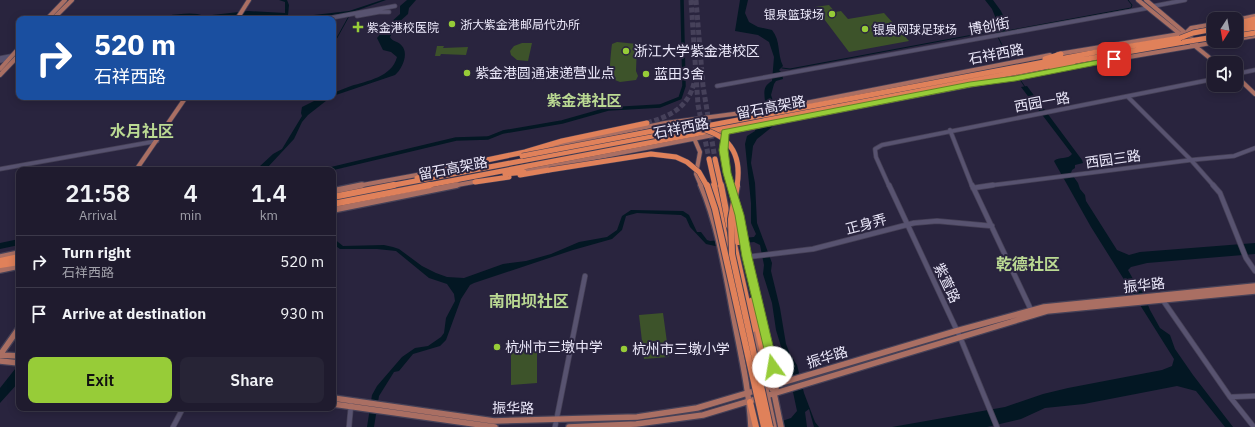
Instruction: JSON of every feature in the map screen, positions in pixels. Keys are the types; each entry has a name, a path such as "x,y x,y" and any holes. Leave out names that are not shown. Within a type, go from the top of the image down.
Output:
{"highway":[{"path":"1243,23 1255,19"},
{"path":"1243,25 1255,24"},
{"path":"1243,31 1255,29"},
{"path":"1011,71 1107,50 1207,31"},
{"path":"1182,35 1207,32"},
{"path":"1243,36 1255,33"},
{"path":"1011,71 1207,39"},
{"path":"1019,69 1061,54"},
{"path":"1019,69 1074,66"},
{"name":"留石高架路","path":"336,204 429,179 1011,71"},
{"name":"留石高架路","path":"336,196 393,189 753,119"},
{"path":"429,179 523,154 562,141 647,123"},
{"path":"523,154 665,128 688,126 712,133 726,142 730,146 737,160 736,221 738,242 763,352"},
{"name":"石祥西路","path":"439,170 523,154"},
{"path":"475,182 650,154 676,157 687,162 699,172 707,185 715,209 771,423"},
{"path":"744,330 712,159 753,329"},
{"path":"393,189 439,170"},
{"path":"393,189 444,185 496,175 524,172"},
{"path":"737,181 730,230 732,254 758,426"},
{"path":"0,261 16,258"},
{"path":"0,265 16,262"},
{"path":"750,402 758,426"}],"main road":[{"path":"50,16 65,0"},
{"path":"56,16 72,0"},
{"path":"240,16 249,0"},
{"path":"1138,0 1211,56"},
{"path":"1146,0 1154,6 1182,35"},
{"path":"1243,19 1255,16"},
{"path":"1061,54 1130,41 1182,35 1191,28 1207,25"},
{"path":"1243,37 1255,36"},
{"path":"1074,66 1207,43"},
{"path":"1196,45 1208,56"},
{"path":"0,69 16,55"},
{"path":"0,75 16,55"},
{"name":"石祥西路","path":"776,115 903,85 1011,71"},
{"name":"石祥西路","path":"523,154 677,120 753,119 970,84 1011,71"},
{"path":"1243,82 1255,94"},
{"path":"1243,87 1255,98"},
{"path":"138,167 184,100"},
{"name":"石祥西路","path":"336,209 725,132 753,119"},
{"path":"725,132 723,150 727,173 739,215 747,257 771,390 771,423 774,427"},
{"path":"694,138 700,152 696,174 707,199 723,262 748,393 758,426"},
{"name":"石祥西路","path":"336,190 439,170"},
{"path":"0,257 16,254"},
{"path":"0,270 16,267"},
{"name":"振华路","path":"381,408 494,421 556,424 668,413 697,408 757,391 787,389 803,380 956,331 1033,314 1129,300 1255,286"},
{"name":"振华路","path":"1161,297 1255,291"},
{"name":"振华路","path":"569,427 609,426 671,421 703,415 750,402 785,382 803,380 960,337 1033,314"},
{"path":"753,329 782,427"},
{"path":"740,349 744,330"},
{"path":"744,330 757,391 758,426"},
{"path":"0,355 16,332"},
{"path":"763,352 771,390"},
{"path":"0,355 16,356"},
{"path":"0,361 16,363"},
{"name":"振华路","path":"336,399 351,404"},
{"name":"振华路","path":"336,404 351,404 381,408 495,427"}],"street":[{"path":"1154,6 1185,0"},
{"path":"336,19 390,5 395,6"},
{"name":"博创街","path":"717,86 1148,8"},
{"path":"355,15 389,12"},
{"path":"336,18 342,18"},
{"path":"0,60 16,54"},
{"path":"1243,73 1255,70"},
{"name":"西园一路","path":"875,149 882,145 950,130 1128,97 1207,80"},
{"path":"1128,97 1191,160 1220,193 1246,258 1255,272"},
{"path":"950,130 973,188 1033,314"},
{"path":"0,169 157,141"},
{"name":"西园三路","path":"973,188 1191,160 1234,156 1255,148"},
{"name":"紫萱路","path":"875,149 876,158 960,337 997,427"},
{"name":"正身弄","path":"747,257 813,250 906,224 937,221 992,226"},
{"path":"556,424 585,276"},
{"path":"1161,297 1230,397 1254,427"},
{"path":"1230,397 1255,396"},
{"path":"349,427 351,404"},
{"path":"173,427 181,411"}],"green space":[{"name":"银泉网球足球场","path":"829,5 835,12 841,11 848,19 884,13 909,41 849,52 815,7"},
{"path":"617,42 637,44 636,71 638,76 636,80 620,82 610,78 612,44"},
{"path":"522,43 532,43 528,61 517,60 511,55 510,51 514,46"},
{"path":"437,46 444,46 443,48 468,47 466,55 441,54 440,56 435,56"},
{"path":"663,313 669,357 644,359 639,315"},
{"path":"537,346 537,383 511,385 511,348"}],"water":[{"path":"279,0 287,0 289,5 288,15 292,16 203,16 248,11 285,13 285,2"},
{"path":"386,0 350,13 305,16 349,11"},
{"path":"407,0 416,0 409,8 408,14 398,23 390,37 392,40 401,44 405,53 404,61 398,72 395,75 336,95 336,92 384,74 394,64 397,57 391,52 383,50 377,38 400,14 400,6"},
{"path":"740,0 748,0 745,13 749,22 758,27 772,30 777,39 783,66 779,70 782,73 783,79 776,81 771,95 774,104 772,127 757,139 753,146 751,163 755,183 757,223 772,263 771,271 780,308 786,344 797,365 804,393 815,422 819,427 814,427 809,409 805,412 807,427 764,427 791,418 797,411 789,373 776,330 772,303 763,274 764,265 760,245 754,242 715,246 706,244 690,227 686,218 681,215 637,213 626,216 622,230 612,239 573,250 470,285 461,299 446,340 440,346 413,354 399,371 394,372 379,396 374,427 367,427 372,395 377,386 402,357 415,348 428,346 441,337 444,333 446,318 455,301 454,294 447,284 429,278 396,251 377,249 340,249 336,246 336,240 343,246 384,245 393,247 399,249 422,266 436,273 447,277 464,278 503,264 526,261 551,254 579,242 607,237 617,230 622,216 631,210 683,211 689,215 697,232 701,232 707,240 710,241 754,237 756,234 751,223 751,203 745,144 747,136 755,131 759,108 765,101 765,90 767,85 772,81 774,57 769,42 758,35 735,31"},
{"path":"985,0 993,0 1001,11 1007,24 999,26 992,9"},
{"path":"184,14 198,14 203,16 168,16"},
{"path":"1027,86 1082,160 1083,163 1075,165 1075,168 1071,173 1085,195 1086,201 1117,250 1129,255 1140,252 1255,243 1255,254 1147,263 1131,267 1128,270 1133,279 1140,285 1150,310 1160,328 1170,335 1175,349 1233,427 1225,427 1196,391 1177,386 1084,404 1045,408 1021,419 987,427 892,427 1005,407 1043,394 1162,370 1172,366 1174,359 1091,227 1055,163 1054,161 1068,157 1072,154 1021,87"},
{"path":"316,100 327,100 308,115 302,122 294,139 268,167 259,167 273,154 282,149 302,116 302,107"},
{"path":"16,368 16,385 0,403 0,388"}],"waterway":[{"path":"336,168 456,139 488,138 503,132 562,122 608,109 660,106 680,98 684,86 682,0"},
{"path":"997,34 996,33 1131,8 1132,5 1128,0"},
{"path":"336,40 349,16"},
{"path":"1000,17 1006,31"},
{"path":"782,68 790,69 1005,29"},
{"path":"998,37 1010,61"},
{"path":"1019,78 1025,87"},
{"path":"0,246 16,243"}],"tunnel":[{"path":"691,0 698,105 709,159"},
{"path":"696,0 703,86 715,159"},
{"path":"647,123 670,114 683,105 691,92 694,83"}],"place":[{"name":"银泉篮球场","path":"832,14"},
{"name":"浙大紫金港邮局代办所","path":"452,24"},
{"name":"紫金港校医院","path":"358,27"},
{"name":"银泉网球足球场","path":"865,29"},
{"name":"浙江大学紫金港校区","path":"626,51"},
{"name":"紫金港圆通速递营业点","path":"467,73"},
{"name":"蓝田3舍","path":"646,74"},
{"name":"杭州市三墩中学","path":"497,347"},
{"name":"杭州市三墩小学","path":"624,349"}],"district":[{"name":"紫金港社区","path":"584,100"},
{"name":"水月社区","path":"142,131"},
{"name":"乾德社区","path":"1028,264"},
{"name":"南阳坝社区","path":"529,301"}],"route":[{"path":"773,367 747,257 739,215 727,173 723,150 725,132 970,84 1015,78 1114,59"}]}
